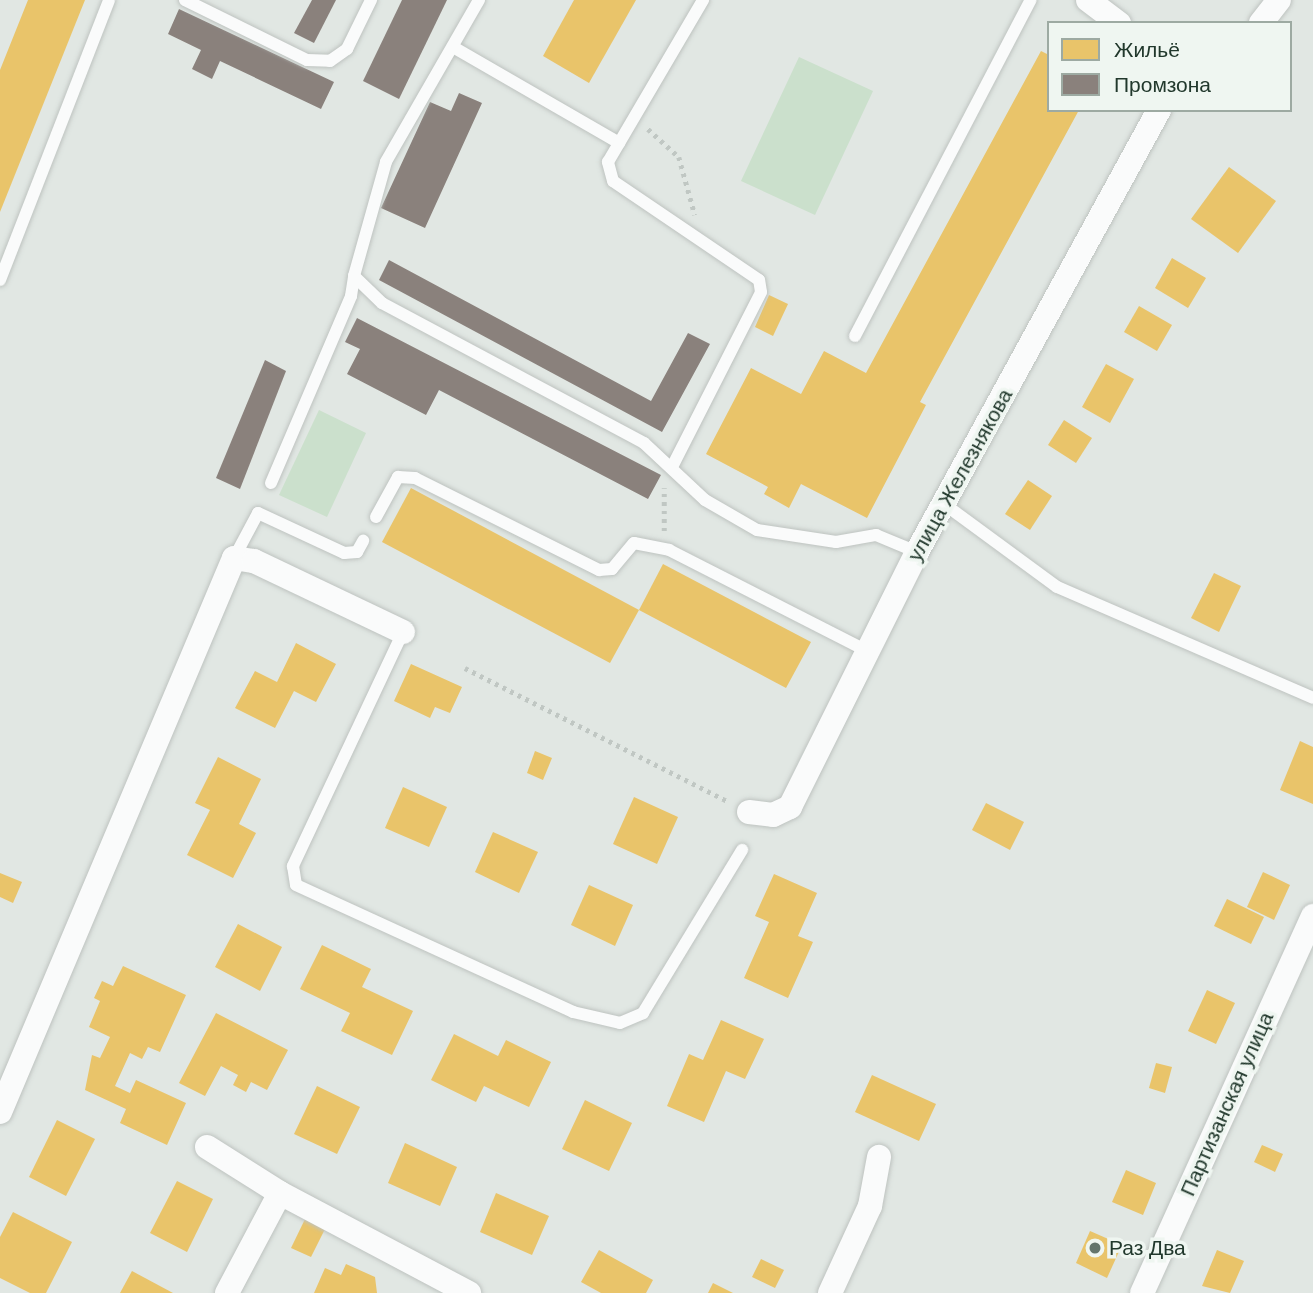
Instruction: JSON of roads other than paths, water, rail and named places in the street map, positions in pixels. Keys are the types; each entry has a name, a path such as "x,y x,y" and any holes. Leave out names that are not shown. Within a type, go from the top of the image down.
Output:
{"street":[{"path":"1088,0 1116,21"},
{"path":"1263,21 1279,0"},
{"name":"улица Железнякова","path":"749,812 773,815 790,807 916,552 1159,112"},
{"path":"0,1112 234,558 254,561 403,632"},
{"name":"Партизанская улица","path":"1142,1293 1313,916"},
{"path":"207,1147 280,1193 469,1293"},
{"path":"831,1293 870,1206 879,1157"},
{"path":"227,1293 280,1193"}],"lane":[{"path":"0,280 109,0"},
{"path":"185,0 307,60 330,61 347,49 371,0"},
{"path":"271,483 351,296 354,276 386,162 438,62 453,47 479,0"},
{"path":"672,467 761,292 760,280 613,181 608,162 703,0"},
{"path":"855,336 1031,0"},
{"path":"453,47 619,143"},
{"path":"354,276 382,303 644,443 705,500 757,530 836,542 876,535 916,552"},
{"path":"376,517 393,483 404,475 599,570 612,569 634,543 654,544 866,650"},
{"path":"944,504 1057,586 1313,698"},
{"path":"234,558 258,513 344,553 358,552 363,541"},
{"path":"403,632 293,866 296,885 573,1012 620,1023 643,1013 742,850"}],"place":[{"name":"Раз Два","path":"1095,1248"}]}
